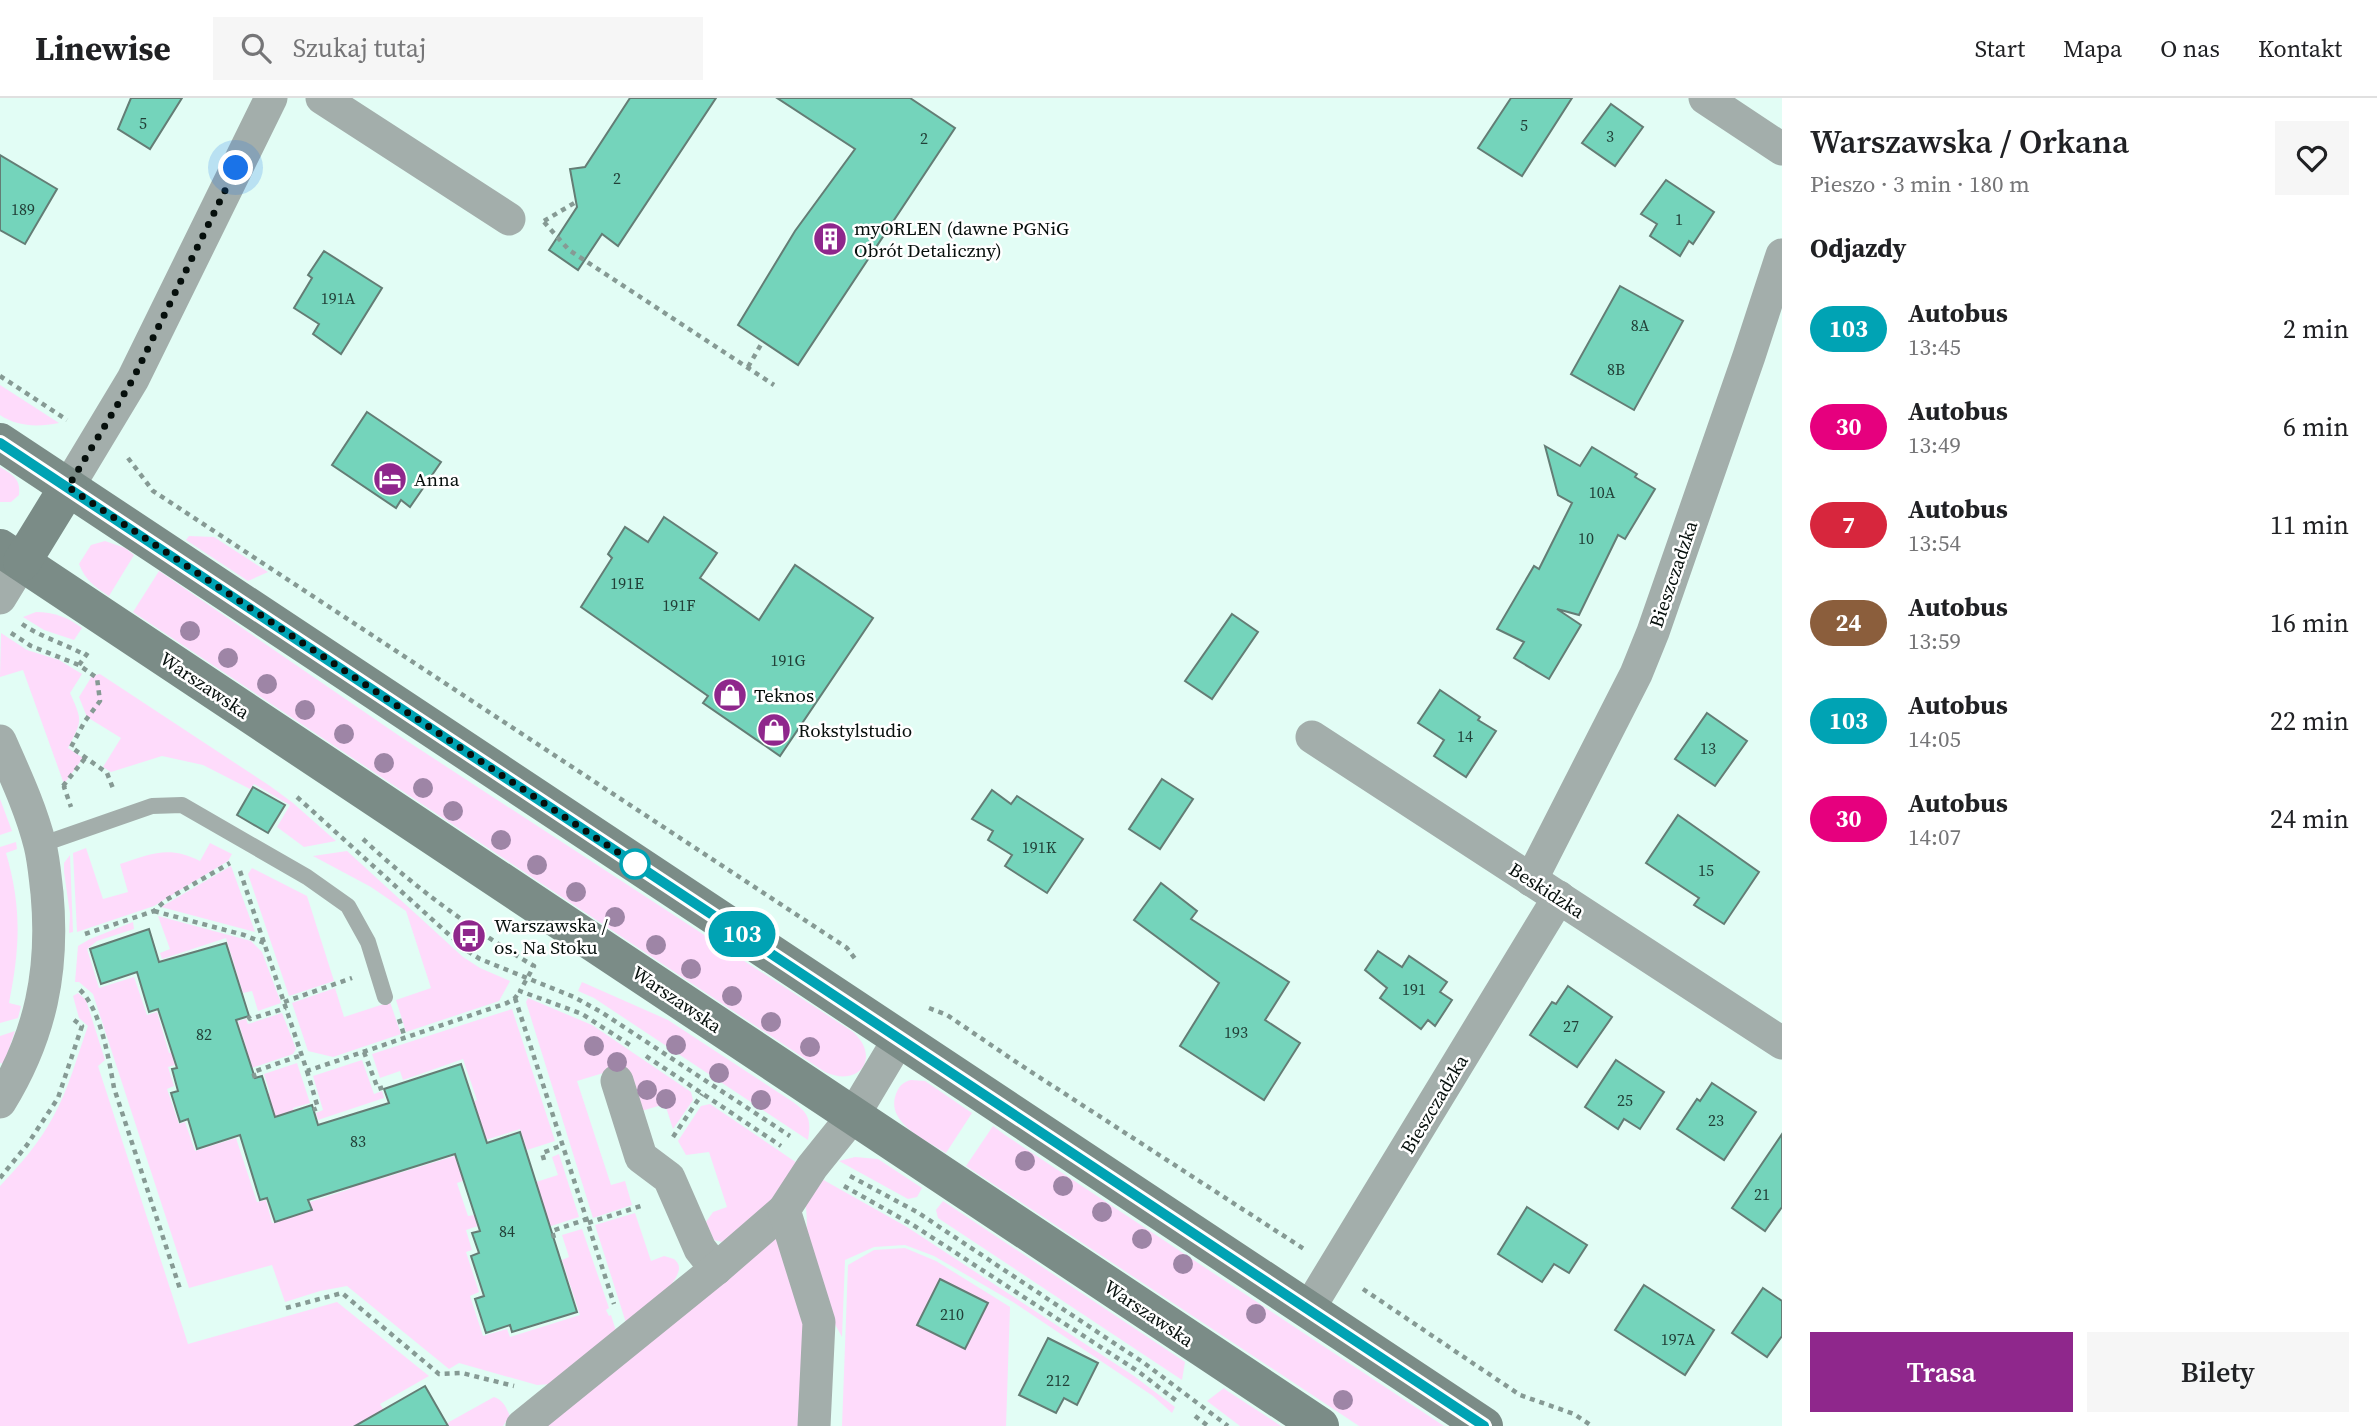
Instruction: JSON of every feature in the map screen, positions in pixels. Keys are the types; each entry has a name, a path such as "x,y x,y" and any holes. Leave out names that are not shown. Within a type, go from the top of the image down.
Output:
{"main road":[{"path":"0,442 1484,1426"},
{"path":"11,555 68,487"},
{"name":"Warszawska","path":"11,555 1320,1426"}],"street":[{"path":"68,487 133,379 271,98"},
{"path":"322,98 522,218"},
{"path":"1705,98 1782,149"},
{"name":"Bieszczadzka","path":"1531,880 1636,674 1653,632 1782,255"},
{"path":"6,616 11,555"},
{"name":"Beskidzka","path":"1312,737 1782,1042"},
{"path":"0,741 40,845 49,923 44,996 27,1049 0,1101"},
{"name":"Bieszczadzka","path":"1308,1310 1559,897"},
{"path":"522,1426 716,1269 783,1210 812,1167 853,1116 899,1039"},
{"path":"617,1081 641,1157 669,1178 700,1248 716,1269"},
{"path":"783,1210 819,1322 814,1426"}],"lane":[{"path":"40,845 152,806 182,806 307,877 348,906 356,916 368,942 385,998"}],"path":[{"path":"544,222 576,202"},
{"path":"522,218 544,222 569,250 774,384"},
{"path":"748,367 763,341"},
{"path":"0,376 68,421"},
{"path":"124,456 131,459 153,491 847,948 860,966"},
{"path":"6,616 40,636 67,645 86,656"},
{"path":"6,616 31,646 81,663 97,678 100,701 71,747 107,773 116,797"},
{"path":"65,785 73,813"},
{"path":"287,790 466,950 480,959 574,997 601,1012 794,1139"},
{"path":"236,860 307,1071 318,1108 313,1110"},
{"path":"75,938 154,911 166,900 223,867"},
{"path":"154,911 264,943"},
{"path":"248,1016 250,1020 377,969"},
{"path":"307,1071 481,1013 515,998 531,972"},
{"path":"70,986 78,988 89,999 109,1059 114,1088 181,1292"},
{"path":"520,991 569,1008 594,1021 789,1151"},
{"path":"515,998 615,1308"},
{"path":"925,1006 947,1015 1310,1253"},
{"path":"364,1052 377,1089 384,1087"},
{"path":"255,1078 253,1072 302,1055"},
{"path":"689,1114 702,1094"},
{"path":"544,1160 542,1153 563,1145"},
{"path":"843,1171 917,1212 1144,1363 1228,1426"},
{"path":"843,1186 915,1223 1139,1372 1178,1402"},
{"path":"554,1238 552,1231 676,1195"},
{"path":"1359,1286 1520,1395 1574,1414 1592,1426"},
{"path":"286,1308 342,1293 439,1374 462,1373 518,1387"},
{"path":"1195,1416 1208,1426"}],"shaded area":[{"path":"0,385 59,423 28,425 0,415"},
{"path":"0,467 12,475 19,485 19,495 11,502 0,502"},
{"path":"189,536 214,537 268,572 248,581 186,540"},
{"path":"105,541 125,548 134,555 109,596 91,583 79,564 91,545"},
{"path":"159,571 401,737 853,1032 865,1051 866,1060 863,1067 848,1076 825,1072 133,612"},
{"path":"36,612 60,616 82,628 74,640 44,630 23,617"},
{"path":"1,633 27,650 59,660 82,674 70,693 79,721 68,748 83,758 64,784 23,670 0,677"},
{"path":"100,674 270,786 336,841 304,847 277,827 290,805 254,784 250,789 203,765 162,756 111,772 103,767 121,738 87,717 79,697 92,676"},
{"path":"0,799 12,831 0,835"},
{"path":"16,842 17,849 6,853 15,892 18,928 9,1003 21,1006 18,1018 0,1023 0,847"},
{"path":"210,843 232,854 228,861 154,906 77,932 73,853 86,848 103,899 128,892 120,864 151,854 169,852 200,861"},
{"path":"347,851 463,957 510,981 499,1001 406,1032 396,1000 431,988 406,911 371,887 313,856"},
{"path":"70,855 73,932 69,933 70,914 64,863"},
{"path":"231,866 255,932 161,907"},
{"path":"252,868 307,896 334,981 289,996 248,874"},
{"path":"158,916 251,941 262,952 281,1003 258,1011 252,991 243,993 226,938 162,959 160,953 170,949"},
{"path":"133,922 134,929 97,941 87,949 99,988 134,977 147,1015 157,1012 169,1053 177,1051 181,1063 168,1067 174,1086 167,1089 179,1124 185,1122 195,1151 236,1138 257,1202 266,1200 272,1223 312,1211 310,1202 350,1189 348,1182 377,1172 380,1179 458,1155 466,1180 457,1183 468,1216 474,1215 478,1226 466,1230 472,1250 466,1252 479,1292 470,1296 483,1336 507,1329 510,1337 580,1315 562,1260 569,1257 562,1235 582,1229 609,1308 606,1310 609,1316 611,1315 617,1334 551,1384 537,1385 459,1363 449,1369 347,1286 285,1302 272,1265 189,1288 93,994 79,982 75,982 78,946"},
{"path":"582,982 668,1020 793,1102 808,1118 808,1140 594,998 578,991"},
{"path":"335,988 344,1017 390,1002 401,1034 333,1057 308,1051 292,1003"},
{"path":"78,993 86,1000 105,1060 98,1066 188,1344 337,1302 429,1376 380,1404 394,1426 0,1426 0,1186 42,1136 64,1095 88,1026 79,1018 73,996"},
{"path":"528,998 592,1025 691,1092 693,1100 673,1129 665,1104 638,1112 623,1067 577,1081 611,1185 625,1181 632,1205 593,1218 526,1002"},
{"path":"512,1009 555,1141 527,1150 520,1129 476,1143 464,1104 477,1100 463,1059 403,1080 400,1071 380,1078 372,1054"},
{"path":"282,1013 296,1049 293,1054 249,1069 233,1055 247,1050 238,1021 246,1019 248,1024"},
{"path":"15,1031 4,1064 0,1063 0,1036"},
{"path":"362,1060 374,1094 382,1091 384,1098 318,1120 316,1113 323,1110 313,1076"},
{"path":"297,1063 310,1103 293,1108 295,1115 257,1128 248,1101 270,1093 264,1074"},
{"path":"911,1080 925,1081 972,1113 946,1153 910,1129 896,1114 894,1104 897,1091"},
{"path":"710,1104 797,1163 773,1200 722,1242 714,1240 706,1222 713,1212 727,1207 709,1152 686,1155 678,1141 701,1106"},
{"path":"993,1126 1444,1426 1359,1426 966,1166"},
{"path":"559,1154 579,1217 545,1228 532,1217 546,1212 536,1182 558,1175 552,1157"},
{"path":"855,1157 878,1159 922,1188 917,1197 908,1199 839,1161"},
{"path":"820,1178 907,1227 1134,1376 1175,1407 1172,1413 1153,1396 1013,1302 934,1256 905,1245 874,1247 845,1260 842,1337 820,1293 808,1245 805,1202"},
{"path":"943,1201 1185,1362 1182,1380 938,1218 936,1210"},
{"path":"635,1213 651,1261 664,1256 674,1259 679,1268 673,1283 666,1291 627,1326 595,1225"},
{"path":"778,1232 805,1315 802,1426 543,1426"},
{"path":"905,1248 936,1261 1010,1307 1006,1426 842,1426 848,1265 874,1250","holes":["940,1279 988,1303 965,1349 918,1325"]},
{"path":"1224,1388 1281,1426 1240,1426 1207,1401"},
{"path":"494,1397 502,1402 510,1416 503,1426 446,1426 449,1422"}],"building":[{"path":"131,98 182,98 150,149 118,129"},
{"path":"630,98 716,98 618,246 602,234 578,270 549,250 577,207 570,169 585,167"},
{"name":"myORLEN (dawne PGNiG Obrót Detaliczny)","path":"777,98 910,98 955,128 798,365 738,325 795,231 855,149"},
{"path":"1511,98 1572,98 1522,176 1478,148"},
{"path":"1611,104 1643,127 1615,166 1582,143"},
{"path":"0,155 57,189 25,244 0,230"},
{"path":"1666,180 1714,212 1693,244 1689,241 1680,256 1650,236 1657,224 1641,214"},
{"path":"324,251 382,288 341,354 313,334 319,324 294,308 312,278 308,275"},
{"path":"1620,286 1683,321 1634,410 1571,374"},
{"path":"367,412 441,462 410,507 401,500 396,508 332,465"},
{"path":"1545,446 1580,466 1592,447 1637,474 1635,477 1655,489 1625,539 1618,535 1579,615 1557,609 1581,625 1549,679 1514,658 1524,642 1497,629 1534,566 1539,569 1572,503 1558,495"},
{"path":"664,517 717,553 700,578 759,620 795,565 873,618 780,756 703,703 708,696 581,607 612,558 608,554 625,527 648,542"},
{"path":"1232,614 1258,632 1212,699 1185,681"},
{"path":"1440,690 1496,731 1466,777 1434,756 1444,740 1418,723"},
{"path":"1707,713 1747,741 1715,786 1675,759"},
{"path":"1162,779 1193,799 1160,849 1129,829"},
{"path":"253,787 285,805 268,833 237,815"},
{"path":"992,790 1011,804 1017,796 1083,839 1047,893 1005,866 1012,855 988,840 993,831 972,819"},
{"path":"1678,815 1759,872 1724,924 1694,905 1699,898 1646,863"},
{"path":"1161,883 1197,911 1191,919 1289,982 1265,1020 1300,1043 1264,1100 1180,1046 1219,983 1134,920"},
{"path":"149,929 159,962 226,943 249,1016 236,1020 255,1078 262,1076 275,1117 312,1105 318,1125 389,1103 384,1089 461,1064 487,1143 520,1132 577,1312 512,1332 510,1325 486,1333 475,1299 484,1296 471,1256 479,1253 472,1233 480,1231 455,1154 308,1200 312,1210 275,1222 267,1198 260,1200 240,1135 197,1149 188,1119 180,1122 171,1093 178,1091 172,1069 177,1068 158,1009 149,1012 137,972 101,984 90,949"},
{"path":"1378,951 1402,967 1409,956 1447,982 1440,992 1452,1000 1435,1026 1428,1020 1421,1029 1380,998 1387,988 1365,970"},
{"path":"1568,986 1612,1017 1577,1067 1530,1035 1552,1002 1556,1004"},
{"path":"1616,1060 1664,1092 1640,1129 1624,1119 1618,1129 1585,1107"},
{"path":"1712,1083 1756,1112 1724,1160 1677,1129 1697,1099 1700,1101"},
{"path":"1782,1134 1782,1207 1765,1231 1732,1208"},
{"path":"1527,1207 1587,1245 1569,1273 1554,1264 1542,1282 1498,1254"},
{"path":"940,1279 988,1303 965,1349 917,1325"},
{"path":"1644,1285 1714,1330 1685,1375 1615,1330"},
{"path":"1763,1288 1782,1301 1782,1336 1767,1357 1732,1333"},
{"path":"1048,1338 1098,1363 1077,1405 1064,1398 1056,1413 1019,1395"},
{"path":"425,1386 448,1426 355,1426"}],"bus line":[{"name":"103","path":"0,443 1484,1426"}],"place":[{"name":"myORLEN (dawne PGNiG Obrót Detaliczny)","path":"830,239"},
{"name":"Anna","path":"390,479"},
{"name":"Teknos","path":"730,695"},
{"name":"Rokstylstudio","path":"774,730"},
{"name":"Warszawska / os. Na Stoku","path":"469,936"}],"route":[{"path":"236,168 133,379 68,487 643,869 635,864"}]}
